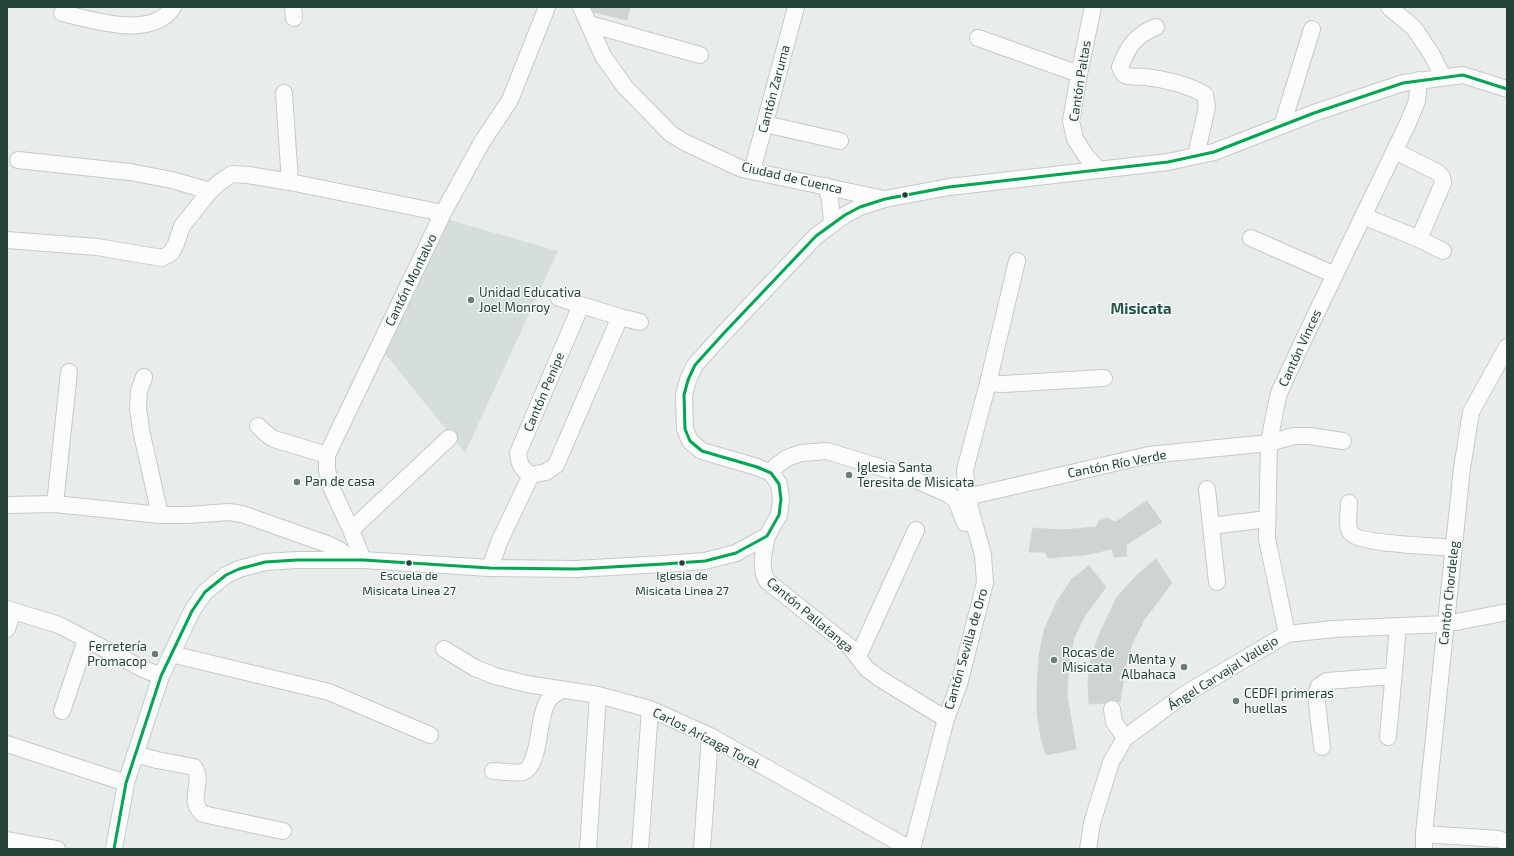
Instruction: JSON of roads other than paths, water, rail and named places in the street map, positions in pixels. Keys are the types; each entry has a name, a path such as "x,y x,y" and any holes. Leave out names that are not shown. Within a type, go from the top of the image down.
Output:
{"street":[{"path":"62,14 117,24 142,25 157,21 169,13 173,7"},
{"name":"Cantón Montalvo","path":"357,560 351,530 332,490 327,470 327,454 443,213 482,142 510,100 546,7"},
{"name":"Ciudad de Cuenca","path":"581,7 603,56 624,87 671,134 686,144 742,169 885,199"},
{"name":"Cantón Zaruma","path":"752,171 796,7"},
{"name":"Cantón Paltas","path":"1093,7 1078,74 1070,121 1075,139 1086,156 1099,170"},
{"path":"1389,7 1414,28 1432,55 1443,77"},
{"path":"589,24 700,55"},
{"path":"1156,27 1143,33 1134,41 1125,55 1120,67 1126,76 1164,80 1197,89 1205,95 1207,108 1196,156"},
{"path":"1282,126 1312,29"},
{"path":"978,38 1078,74"},
{"path":"114,849 126,783 134,754 161,676 192,611 205,592 226,575 239,569 265,562 297,560 357,560 490,568 576,569 705,561 736,553 767,536 779,515 781,499 779,484 771,473 757,466 702,451 690,442 685,429 684,395 688,380 696,365 724,333 816,236 832,224 860,207 885,199 949,187 1168,162 1214,152 1314,113 1419,80 1463,75 1507,89"},
{"name":"Cantón Vinces","path":"1287,634 1267,538 1270,443 1279,393 1395,151 1417,101 1419,80"},
{"path":"284,93 290,182"},
{"path":"765,124 840,141"},
{"path":"1395,151 1437,172 1442,177 1443,183 1419,239"},
{"path":"18,160 130,172 172,180 210,191"},
{"path":"7,240 97,247 162,258 171,253 176,244 182,226 210,191 232,174 290,182 443,213"},
{"path":"826,186 830,199 832,224"},
{"path":"1363,216 1419,239 1443,251"},
{"path":"1251,238 1335,274"},
{"name":"Cantón Sevilla de Oro","path":"911,849 946,719 959,684 985,583 983,555 968,497 965,470 988,383 1017,261"},
{"path":"559,298 640,322"},
{"name":"Cantón Penipe","path":"531,476 524,471 519,462 518,453 581,305"},
{"path":"490,568 500,540 531,476 546,472 556,464 620,316"},
{"name":"Cantón Chordeleg","path":"1424,841 1462,468 1471,412 1507,347"},
{"path":"55,504 69,372"},
{"path":"144,377 140,391 138,408 141,430 160,515"},
{"path":"988,383 1003,384 1104,378"},
{"path":"258,426 274,439 327,454"},
{"name":"Cantón Río Verde","path":"968,497 1149,455 1270,443 1294,436 1309,436 1343,441"},
{"path":"351,530 449,438"},
{"path":"771,473 776,466 786,458 801,453 827,451 902,474 942,491 956,500 974,547 978,553 983,555"},
{"path":"1207,489 1217,582"},
{"path":"1348,503 1349,528 1352,535 1357,538 1370,541 1454,548"},
{"path":"7,505 55,504 160,515 230,512 242,514 327,544 357,560"},
{"path":"1211,526 1267,519"},
{"path":"858,657 916,530"},
{"name":"Cantón Pallatanga","path":"767,536 762,564 762,573 766,581 850,647 866,668 879,678 946,719"},
{"path":"7,629 10,610 59,625 143,669 161,676"},
{"name":"Ángel Carvajal Vallejo","path":"1088,849 1092,823 1111,762 1125,738 1182,696 1287,634 1334,629 1446,624 1507,612"},
{"path":"1388,737 1398,627"},
{"path":"62,711 86,640"},
{"name":"Carlos Arízaga Toral","path":"444,649 475,668 495,676 527,684 598,695 650,709 710,736 911,849"},
{"path":"171,654 329,692 430,735"},
{"path":"1322,746 1316,694 1319,686 1327,682 1393,676"},
{"path":"493,770 523,772 531,767 535,756 543,710 548,700 562,690"},
{"path":"588,849 598,695"},
{"path":"640,849 650,709"},
{"path":"1112,709 1114,722 1125,738"},
{"path":"702,849 710,736"},
{"path":"7,744 126,783"},
{"path":"134,754 194,767 197,777 195,805 203,814 283,831"},
{"path":"1424,841 1498,839 1507,842"},
{"path":"7,840 57,849"}],"place":[{"name":"Unidad Educativa Joel Monroy","path":"471,300"},
{"name":"Iglesia Santa Teresita de Misicata","path":"849,475"},
{"name":"Pan de casa","path":"297,482"},
{"name":"Escuela de Misicata Linea 27","path":"409,563"},
{"name":"Iglesia de Misicata Linea 27","path":"682,563"},
{"name":"Ferretería Promacop","path":"155,654"},
{"name":"Rocas de Misicata","path":"1054,660"},
{"name":"Menta y Albahaca","path":"1184,667"},
{"name":"CEDFI primeras huellas","path":"1236,701"}],"district":[{"name":"Misicata","path":"1141,309"}]}
